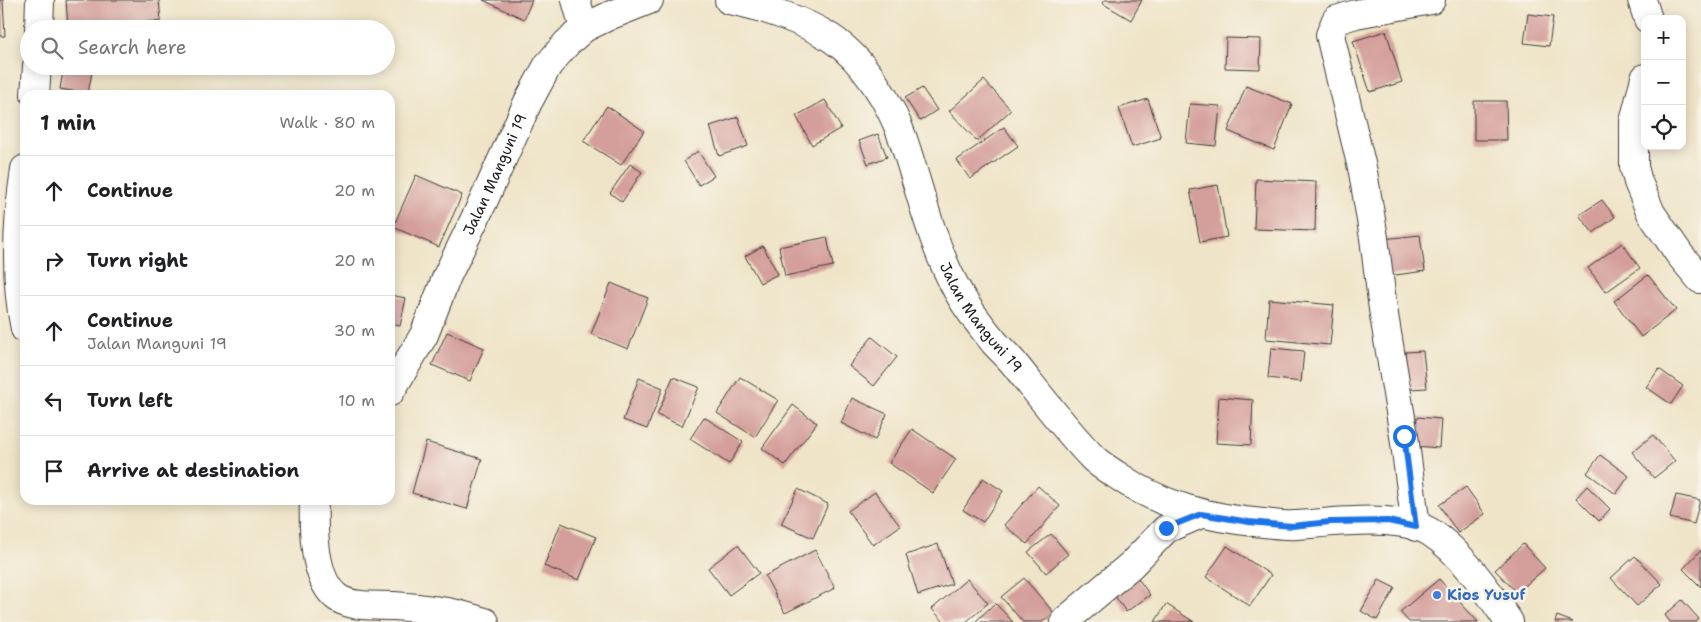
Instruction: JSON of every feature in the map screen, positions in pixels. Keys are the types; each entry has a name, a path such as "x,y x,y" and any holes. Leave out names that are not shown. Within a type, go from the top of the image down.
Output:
{"street":[{"path":"39,20 40,0"},
{"path":"576,0 584,28"},
{"name":"Jalan Manguni 19","path":"395,384 424,335 447,276 528,102 548,66 567,43 584,28 610,15 649,0"},
{"name":"Jalan Manguni 19","path":"729,0 771,12 810,28 832,39 863,67 879,89 892,114 902,138 935,240 956,288 977,321 1014,363 1048,408 1096,461 1126,482 1164,503 1201,514 1249,522 1292,526 1330,522 1388,521 1428,531 1450,548 1480,580 1509,622"},
{"path":"1416,527 1404,436 1363,172 1330,35 1336,20 1356,14 1431,0"},
{"path":"1642,0 1647,15"},
{"path":"35,90 36,75"},
{"path":"1641,94 1634,122 1634,166 1638,182 1652,213 1680,255 1700,279"},
{"path":"20,202 18,274 20,297"},
{"path":"314,505 315,544 319,565 324,580 337,597 345,602 362,605 449,612 485,622"},
{"path":"1065,621 1131,565 1166,528 1201,514"}],"building":[{"path":"0,0 3,0 5,36 0,36"},
{"path":"66,0 159,0 161,20 67,20"},
{"path":"483,0 532,0 524,19"},
{"path":"1104,0 1142,0 1131,20 1102,3"},
{"path":"1528,14 1553,17 1549,46 1524,43"},
{"path":"1386,31 1402,82 1370,92 1353,41"},
{"path":"1226,38 1261,39 1260,69 1225,68"},
{"path":"62,75 91,75 89,90 60,89"},
{"path":"984,80 1011,110 977,141 949,111"},
{"path":"1246,86 1292,104 1274,150 1228,131"},
{"path":"922,88 937,110 920,121 905,98"},
{"path":"1148,99 1161,138 1132,147 1119,108"},
{"path":"825,100 841,128 812,145 796,116"},
{"path":"1474,101 1506,101 1507,140 1474,140"},
{"path":"1190,104 1220,106 1216,146 1186,143"},
{"path":"607,106 644,131 621,165 583,141"},
{"path":"738,117 748,146 719,156 710,126"},
{"path":"1004,127 1018,146 970,179 957,160"},
{"path":"878,134 887,157 868,164 859,141"},
{"path":"698,151 714,176 699,185 684,161"},
{"path":"630,164 642,172 622,202 610,193"},
{"path":"416,175 462,195 439,247 395,228 395,222"},
{"path":"1256,179 1316,182 1315,231 1254,229"},
{"path":"1218,185 1227,237 1200,242 1190,190"},
{"path":"1602,200 1615,217 1593,233 1579,215"},
{"path":"1420,235 1425,271 1388,276 1383,239"},
{"path":"827,237 833,266 785,276 779,247"},
{"path":"1622,243 1640,268 1606,292 1588,268"},
{"path":"763,246 778,274 760,283 745,256"},
{"path":"1648,275 1676,310 1641,337 1614,301"},
{"path":"611,283 648,298 628,349 591,334"},
{"path":"395,296 406,298 400,326 395,325"},
{"path":"1269,299 1334,305 1330,345 1266,339"},
{"path":"447,332 484,348 470,381 432,365"},
{"path":"872,337 897,357 874,386 849,366"},
{"path":"1271,348 1304,351 1301,382 1268,378"},
{"path":"1423,351 1427,388 1409,389 1405,352"},
{"path":"1659,369 1683,386 1671,404 1646,387"},
{"path":"673,377 699,387 682,426 657,415"},
{"path":"740,377 778,400 755,437 717,413"},
{"path":"639,378 663,388 647,429 623,420"},
{"path":"1219,397 1253,400 1251,445 1216,443"},
{"path":"852,398 887,414 875,440 841,423"},
{"path":"793,405 817,423 785,465 762,448"},
{"path":"704,417 743,442 729,464 690,439"},
{"path":"1417,417 1441,419 1439,448 1415,446"},
{"path":"912,429 956,459 933,493 889,463"},
{"path":"1653,435 1675,461 1654,478 1632,452"},
{"path":"426,442 482,459 467,509 412,493"},
{"path":"1600,455 1629,476 1616,494 1587,473"},
{"path":"983,478 1003,491 983,522 963,510"},
{"path":"1038,486 1060,506 1027,544 1004,525"},
{"path":"1587,486 1610,509 1599,521 1576,498"},
{"path":"1466,487 1485,514 1458,533 1439,505"},
{"path":"798,489 828,504 813,538 781,524"},
{"path":"875,492 900,526 873,545 848,511"},
{"path":"1676,495 1700,500 1694,524 1670,518"},
{"path":"561,523 596,537 579,580 544,566"},
{"path":"1051,534 1068,554 1046,573 1028,552"},
{"path":"938,544 952,584 918,595 906,555"},
{"path":"1523,544 1545,568 1517,593 1495,570"},
{"path":"738,545 759,573 729,595 708,568"},
{"path":"1227,546 1271,575 1250,606 1206,577"},
{"path":"815,550 835,588 785,613 765,576"},
{"path":"1701,550 1701,587 1683,569"},
{"path":"1635,556 1662,584 1637,606 1611,578"},
{"path":"1131,569 1150,595 1126,612 1108,586"},
{"path":"1024,578 1054,613 1042,622 1023,622 1001,597"},
{"path":"967,579 988,603 966,622 944,622 932,609"},
{"name":"Kios Yusuf","path":"1439,579 1478,622 1409,622 1400,612"},
{"path":"1379,580 1395,588 1377,620 1361,611"},
{"path":"1682,600 1699,619 1696,622 1670,622 1665,615"},
{"path":"995,603 1013,622 975,622"},
{"path":"1166,604 1194,622 1155,622"},
{"path":"1557,616 1573,622 1555,622"}],"place":[{"name":"Kios Yusuf","path":"1437,595"}],"route":[{"path":"1166,528 1201,514 1249,522 1292,526 1330,522 1388,521 1416,527 1404,436"}]}
